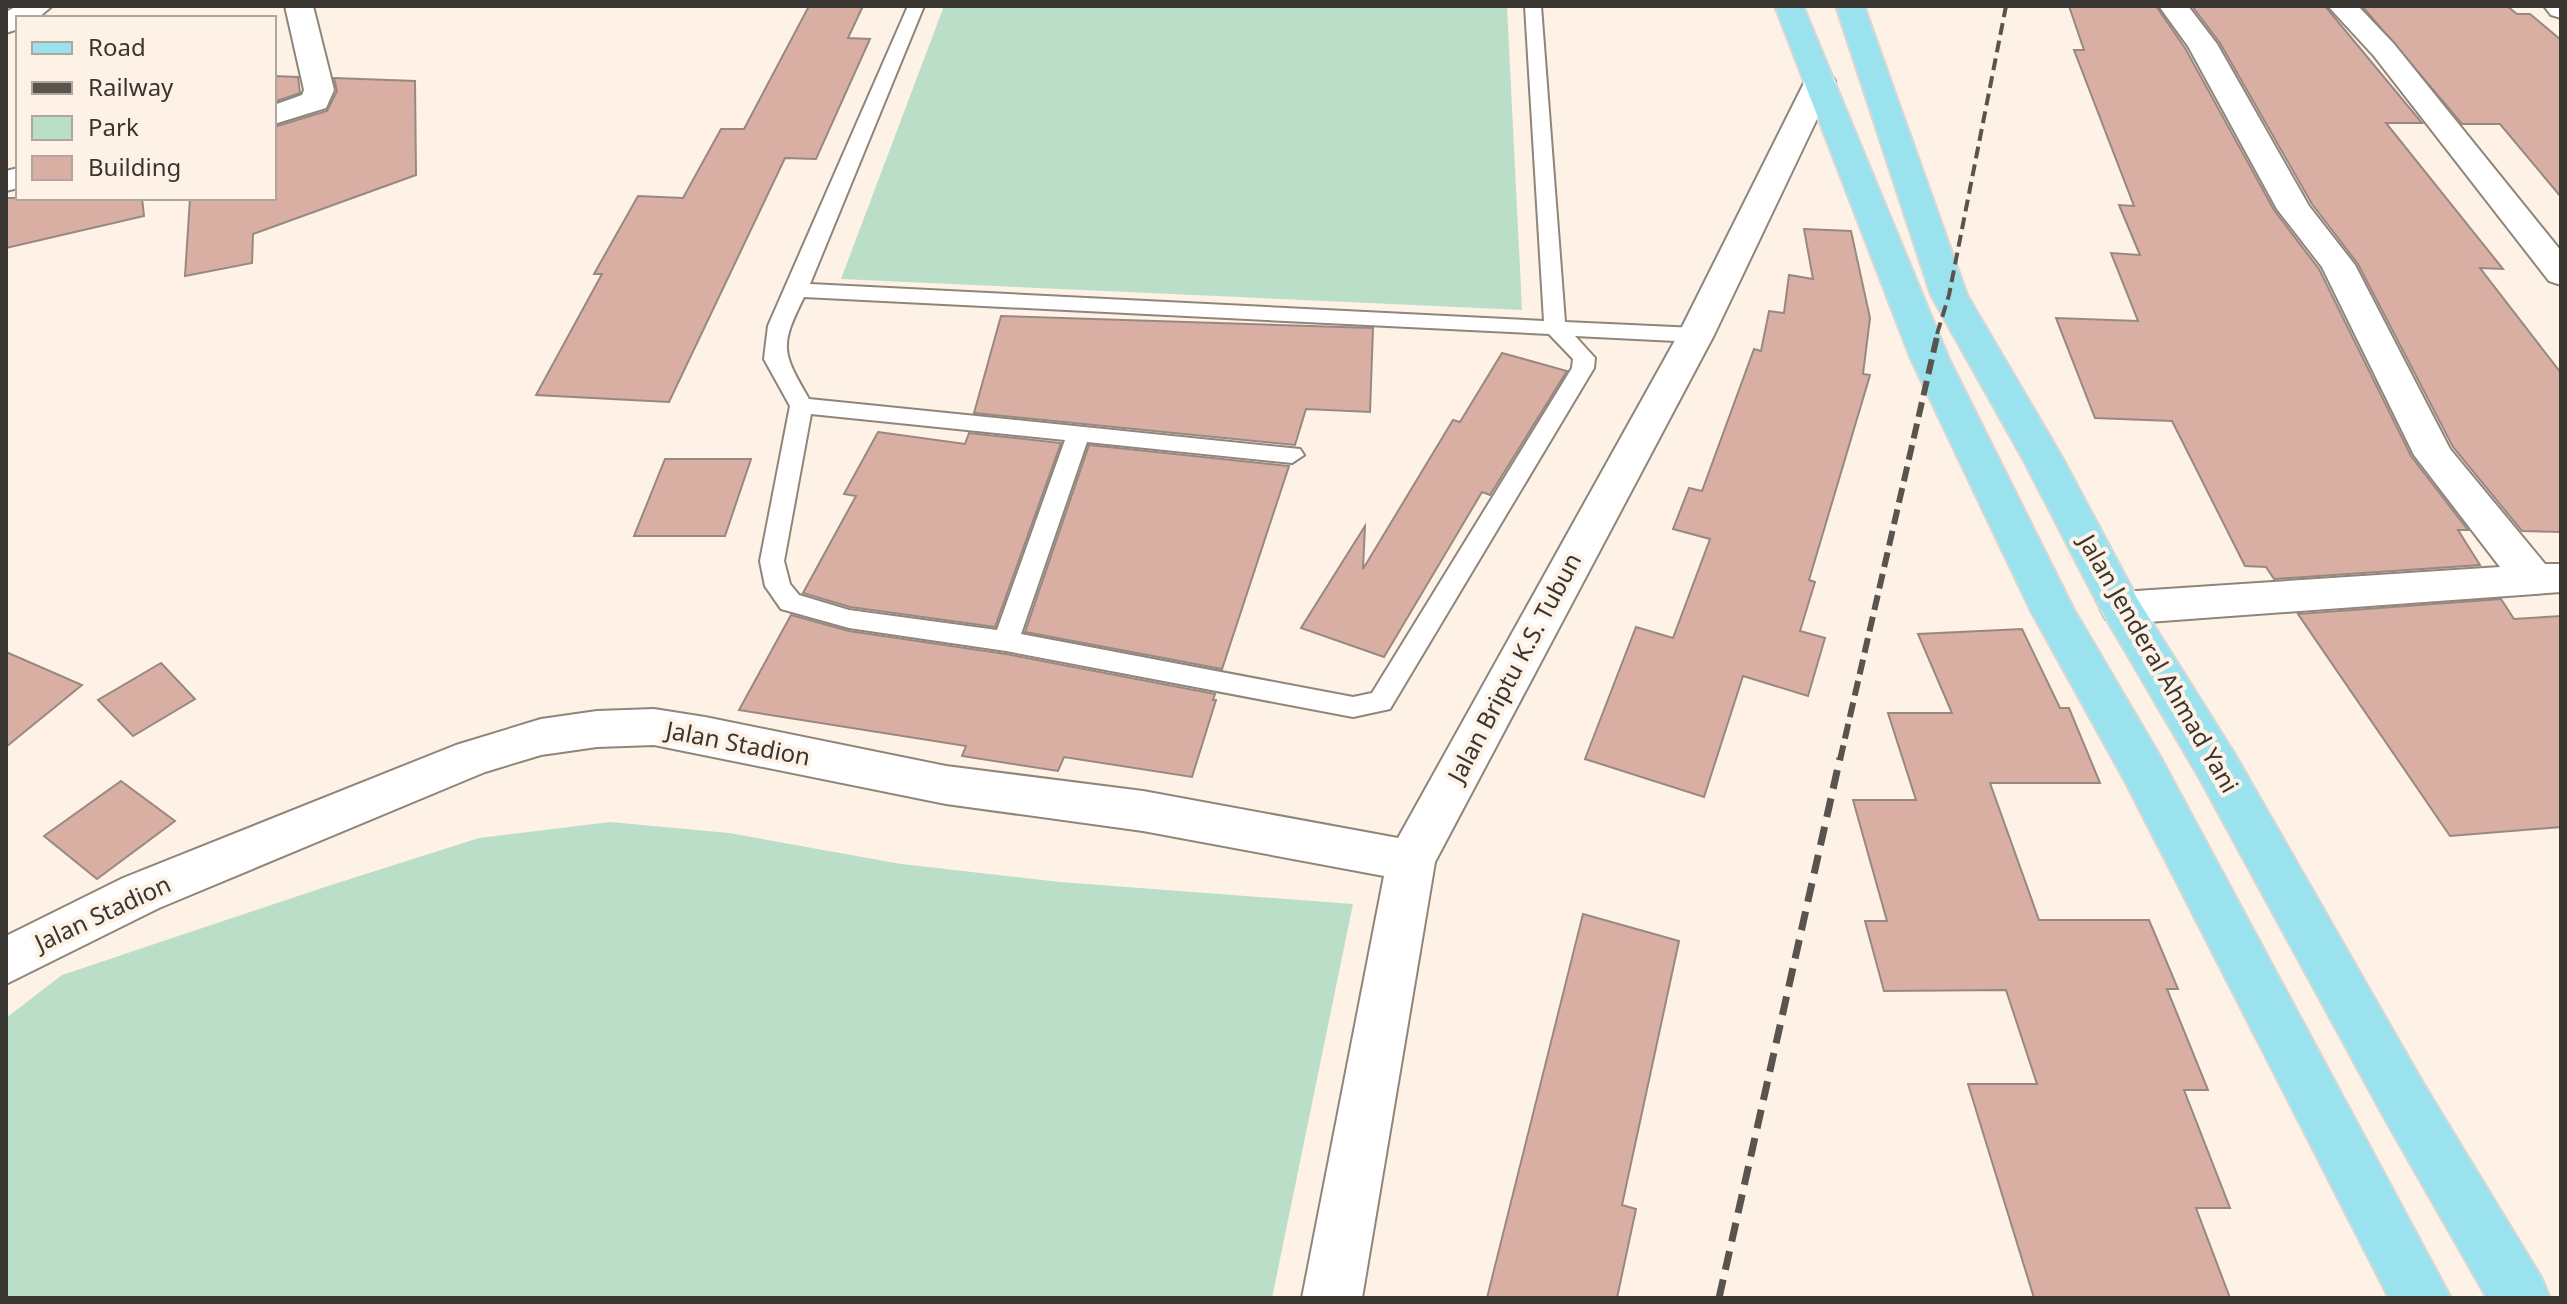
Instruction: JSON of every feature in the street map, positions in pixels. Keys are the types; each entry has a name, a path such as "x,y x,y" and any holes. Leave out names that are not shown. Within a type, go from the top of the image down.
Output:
{"main road":[{"path":"1789,6 1930,359 2053,611 2144,771 2421,1298"},
{"name":"Jalan Jenderal Ahmad Yani","path":"1850,6 1949,295 2043,459 2121,608 2217,766 2404,1101 2520,1298"}],"street":[{"path":"20,16 38,6"},
{"path":"276,114 302,107 318,97 299,6"},
{"path":"2173,6 2202,44 2294,209 2338,265 2434,455 2548,580"},
{"path":"2342,6 2384,50 2561,274"},
{"name":"Jalan Briptu K.S. Tubun","path":"1332,1298 1411,861 1696,335 1820,81"},
{"path":"2121,608 2548,580"},
{"name":"Jalan Stadion","path":"6,961 141,893 472,758 541,737 597,729 654,727 705,735 946,785 1143,811 1411,861"}],"lane":[{"path":"916,6 779,326 775,359 801,406 772,561 778,586 790,602 849,619 1006,641 1353,707 1381,702 1583,368 1584,358 1555,328 1533,6"},
{"path":"797,290 1696,335"},
{"path":"801,406 1292,455"},
{"path":"1006,641 1079,432"}],"green space":[{"path":"944,6 1507,6 1522,310 841,279"},
{"path":"610,822 729,833 901,864 1060,882 1353,904 1272,1298 6,1298 6,1018 62,975 328,886 479,838"}],"building":[{"path":"809,6 863,6 848,38 870,39 816,159 785,158 669,402 536,395 602,274 594,274 638,196 683,198 721,129 744,129"},
{"path":"2069,6 2156,6 2185,48 2274,210 2319,269 2411,456 2468,530 2458,530 2480,565 2274,579 2266,567 2245,566 2172,421 2095,418 2056,318 2138,321 2111,253 2140,255 2119,205 2134,206 2074,50 2084,50"},
{"path":"2192,6 2325,6 2422,123 2386,123 2503,269 2480,268 2561,373 2561,532 2522,531 2453,447 2358,264 2312,204 2220,43"},
{"path":"2362,6 2507,6 2517,14 2530,14 2561,40 2561,197 2500,124 2462,124"},
{"path":"276,76 298,77 300,93 276,101"},
{"path":"334,78 415,81 416,175 253,234 252,263 185,276 190,200 276,200 276,126 327,111 337,91"},
{"path":"6,198 142,200 144,216 6,248"},
{"path":"1804,229 1851,231 1870,318 1863,374 1870,375 1809,580 1815,582 1800,631 1825,638 1808,696 1743,676 1704,797 1585,759 1636,627 1673,638 1710,539 1673,529 1689,488 1702,491 1754,349 1761,351 1769,311 1784,313 1789,275 1813,279"},
{"path":"1001,316 1373,328 1370,412 1306,409 1295,445 974,413"},
{"path":"1502,353 1567,371 1490,495 1482,492 1384,657 1301,628 1365,526 1363,569 1453,420 1460,422"},
{"path":"878,432 965,444 969,433 1061,443 995,627 850,607 803,593 856,496 844,494"},
{"path":"1089,445 1289,466 1222,669 1025,632"},
{"path":"665,459 751,459 725,536 634,536"},
{"path":"2501,599 2514,619 2561,616 2561,827 2450,836 2298,614"},
{"path":"791,615 849,631 1006,654 1215,694 1213,700 1216,700 1192,777 1064,757 1058,771 962,756 966,746 739,710"},
{"path":"2022,629 2060,708 2069,708 2100,783 1990,783 2039,920 2149,920 2178,989 2167,989 2208,1090 2184,1090 2230,1208 2196,1208 2230,1298 2034,1298 1968,1084 2037,1084 2006,990 1884,991 1865,921 1887,921 1853,800 1916,800 1888,713 1952,713 1918,634"},
{"path":"6,652 82,685 6,747"},
{"path":"161,663 195,699 133,736 98,700"},
{"path":"121,781 175,821 97,879 44,836"},
{"path":"1583,914 1679,941 1622,1205 1636,1209 1617,1298 1487,1298"}],"railway":[{"path":"1937,334 1949,295 2006,6"},
{"path":"1840,760 1938,332"},
{"path":"1719,1298 1840,758"}]}
